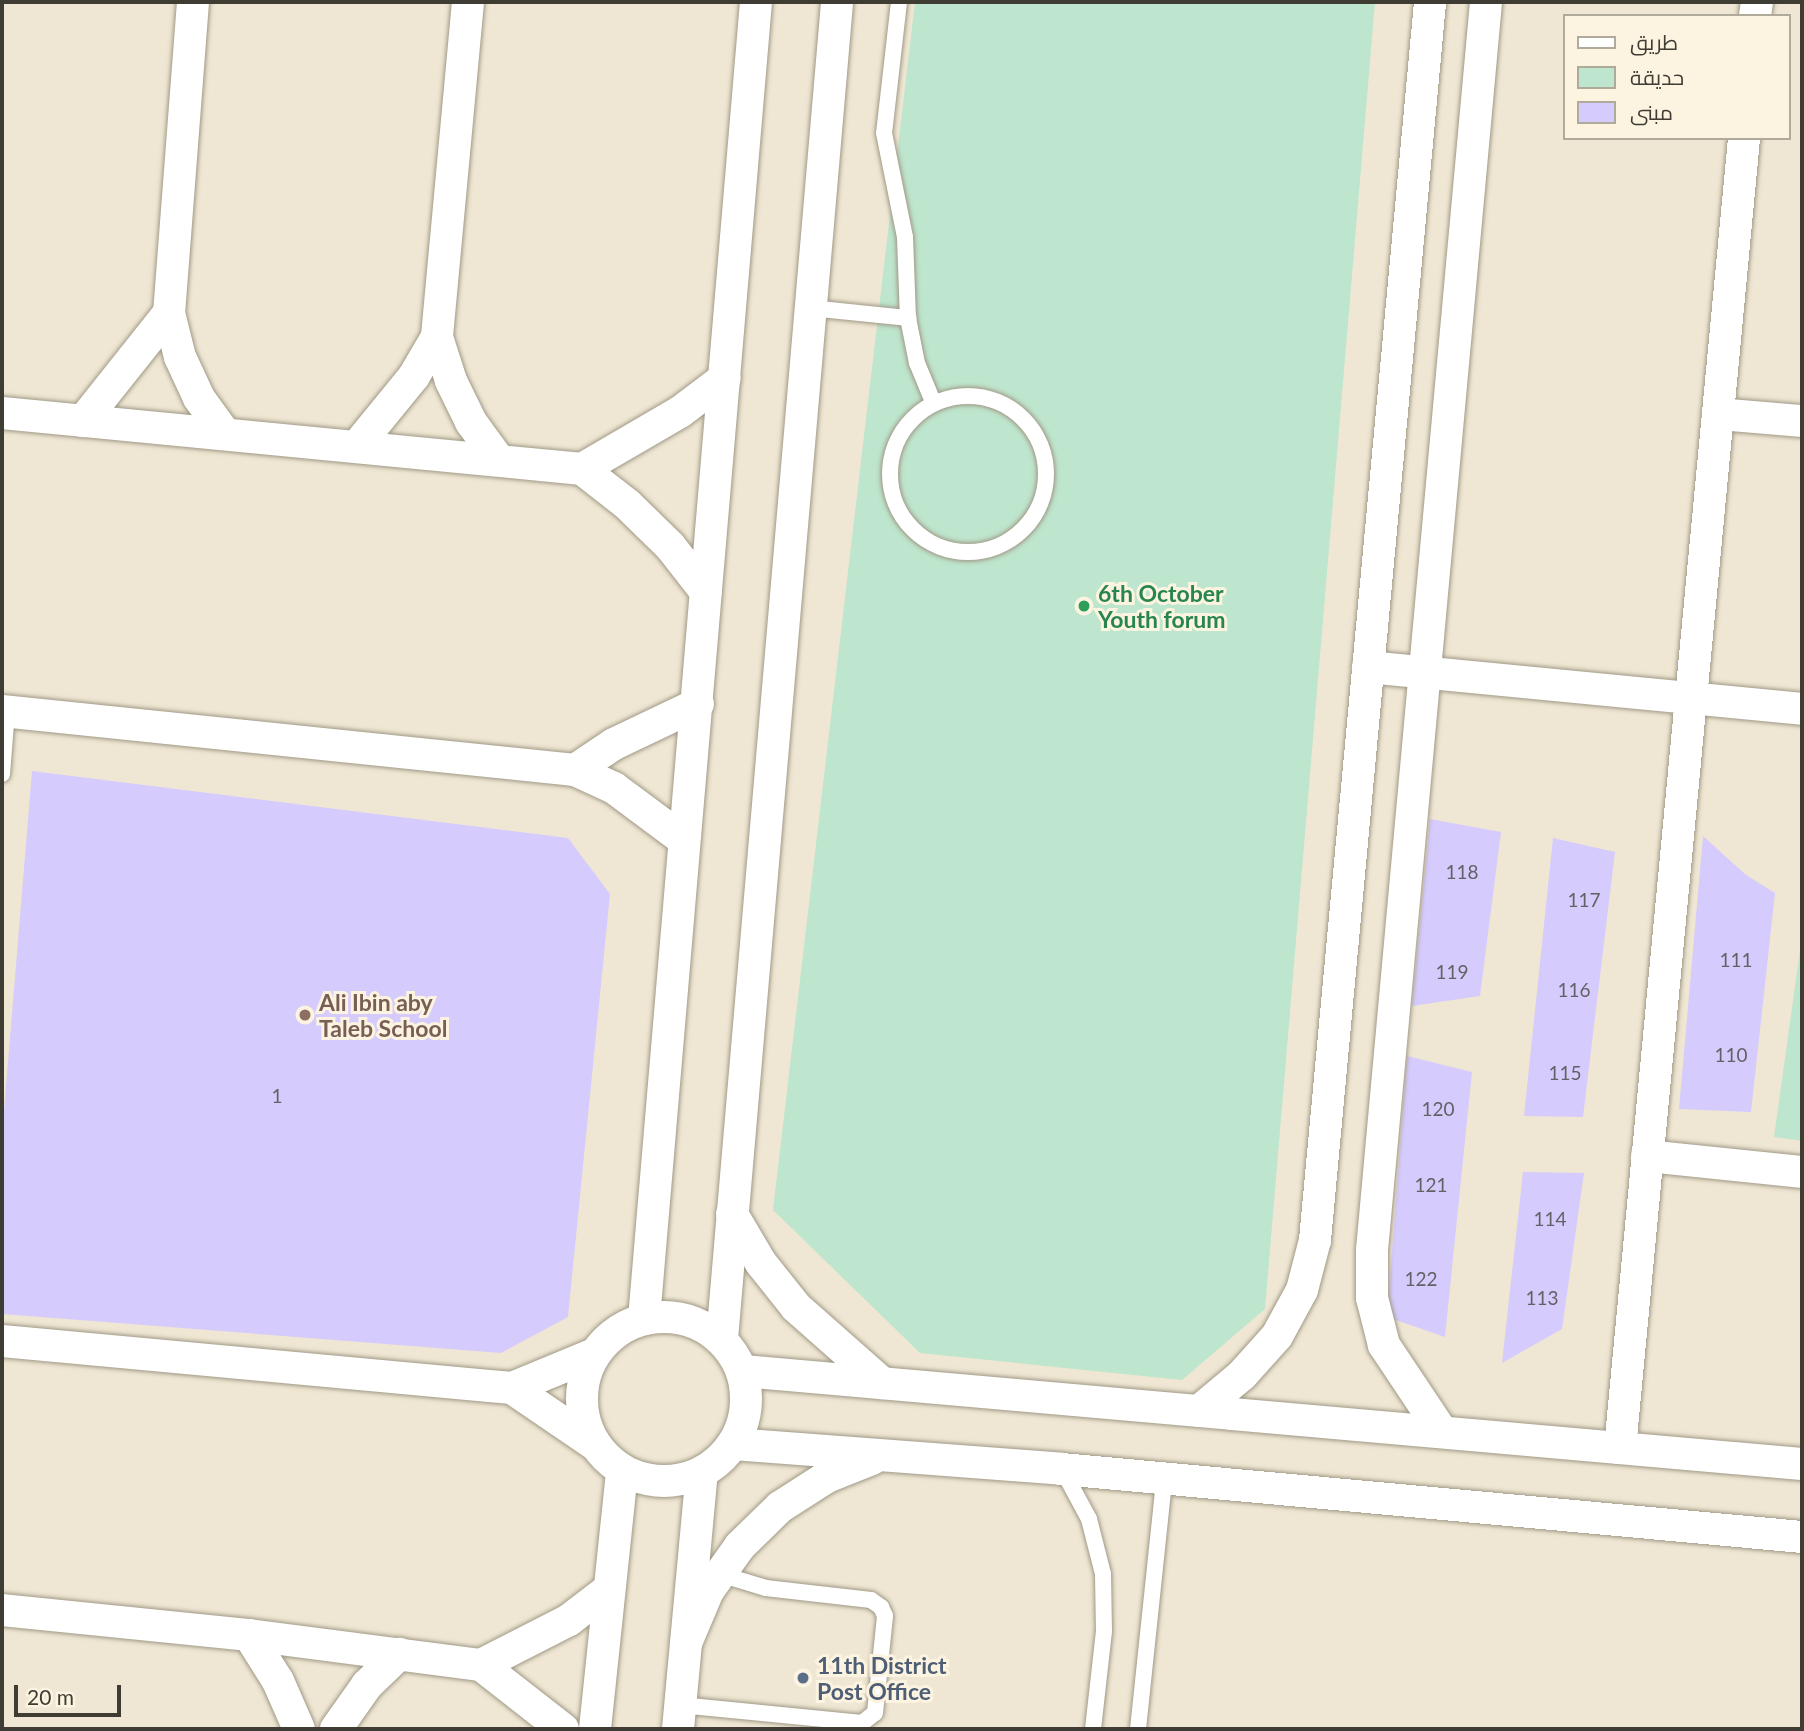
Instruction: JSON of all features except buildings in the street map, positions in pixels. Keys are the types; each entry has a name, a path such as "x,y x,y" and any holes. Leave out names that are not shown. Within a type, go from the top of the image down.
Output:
{"street":[{"path":"193,2 169,313 180,357 199,398 225,434"},
{"path":"468,2 437,337 451,381 471,422 498,459"},
{"path":"644,1319 757,2"},
{"path":"722,1339 837,2"},
{"path":"1199,1411 1242,1375 1277,1336 1302,1290 1315,1240 1430,2"},
{"path":"1442,1432 1384,1345 1372,1298 1372,1250 1486,2"},
{"path":"1620,1448 1744,140"},
{"path":"83,421 169,313"},
{"path":"358,446 414,376 437,337"},
{"path":"582,469 680,412 725,378"},
{"path":"2,413 582,469 628,505 670,546 706,592"},
{"path":"1718,414 1802,421"},
{"path":"1368,667 1802,709"},
{"path":"575,770 614,744 698,704"},
{"path":"4,711 575,770 614,788 684,841"},
{"path":"1647,1156 1802,1171"},
{"path":"732,1214 761,1263 796,1307 882,1384"},
{"path":"2,1341 512,1388 594,1354 625,1326 644,1319 672,1317 698,1323 722,1339 743,1371 747,1400 733,1444 702,1472 676,1480 648,1480 622,1470 594,1444 512,1388"},
{"path":"594,1354 583,1394 583,1414 594,1444"},
{"path":"743,1371 1802,1464"},
{"path":"733,1444 1062,1469 1164,1482 1802,1537"},
{"path":"686,1643 720,1574 740,1546 779,1507 827,1477 878,1457"},
{"path":"596,1729 622,1470"},
{"path":"679,1717 702,1472"},
{"path":"481,1665 569,1620 608,1590"},
{"path":"2,1610 249,1635 481,1665 563,1729"},
{"path":"249,1635 278,1681 299,1729"},
{"path":"336,1729 367,1685 399,1654"}],"lane":[{"path":"899,2 884,133 905,237 908,318 916,363 934,404"},
{"path":"811,308 908,318"},
{"path":"964,397 994,400 1027,423 1038,440 1045,470 1041,500 1025,526 1001,545 971,552 941,548 908,525 897,508 890,488 894,448 917,415 934,404 964,397"},
{"path":"2,774 4,711"},
{"path":"1062,1469 1089,1519 1103,1574 1104,1631 1093,1729"},
{"path":"1138,1729 1164,1482"},
{"path":"679,1717 862,1723 875,1713 885,1616 881,1607 871,1600 766,1588 720,1574"}],"green space":[{"name":"6th October Youth forum","path":"915,2 1375,2 1265,1309 1182,1380 920,1353 773,1210"},
{"path":"1802,936 1802,1141 1774,1137"}],"place":[{"name":"6th October Youth forum","path":"1084,606"},
{"name":"Ali Ibin aby Taleb School","path":"305,1015"},
{"name":"11th District Post Office","path":"803,1678"}]}
